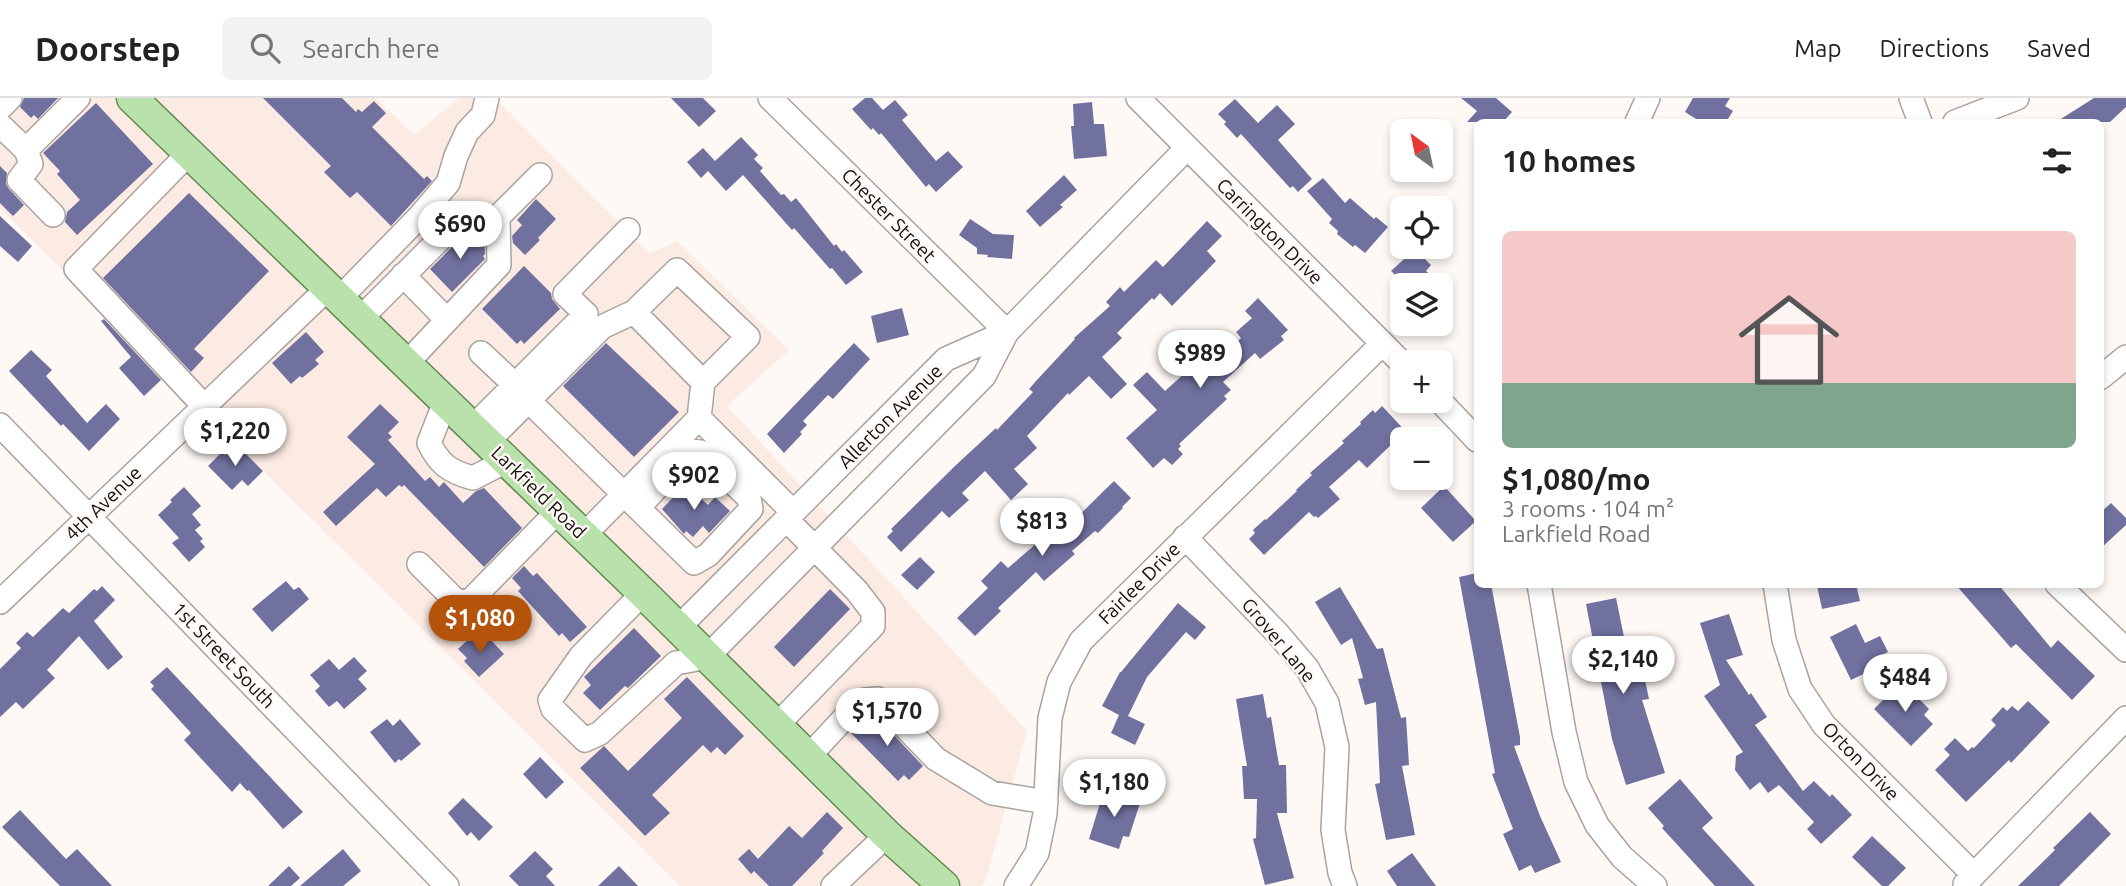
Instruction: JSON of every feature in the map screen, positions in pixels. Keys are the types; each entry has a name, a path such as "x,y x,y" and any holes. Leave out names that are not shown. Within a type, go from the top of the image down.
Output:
{"main road":[{"name":"Larkfield Road","path":"132,98 643,593 887,835 944,886"}],"street":[{"path":"0,108 10,98"},
{"path":"26,150 78,98"},
{"name":"4th Avenue","path":"0,602 204,406 411,225 448,183 467,132 483,115 486,98"},
{"name":"Chester Street","path":"770,98 1007,332"},
{"name":"Carrington Drive","path":"1138,98 1390,352"},
{"path":"1638,119 1648,98"},
{"path":"1911,98 1919,119"},
{"path":"1963,119 2017,98"},
{"path":"0,125 26,150 31,164 19,180 52,215"},
{"name":"Allerton Avenue","path":"707,657 984,376 1007,332 1186,149"},
{"path":"188,153 76,269 204,406"},
{"path":"360,319 455,224 498,217 540,175"},
{"path":"406,364 499,265 498,217"},
{"path":"445,402 429,443 436,458 455,473 473,478 489,443 522,393 586,314 565,293 628,230"},
{"path":"522,393 602,327 634,312 677,270 748,337 703,382 699,418 631,501"},
{"path":"403,275 447,320"},
{"path":"634,312 703,382"},
{"name":"Allerton Avenue","path":"678,628 946,359 1007,332"},
{"name":"Fairlee Drive","path":"1016,886 1037,853 1046,802 1050,718 1059,682 1081,641 1382,344"},
{"path":"481,353 522,393 631,501 694,563 708,555 751,509 749,498 701,452 690,452 631,501 583,535"},
{"path":"2104,375 2126,357"},
{"path":"1451,413 1474,437"},
{"path":"699,418 790,516 826,563 857,592 873,612 873,626 776,726"},
{"name":"1st Street South","path":"0,425 447,886"},
{"path":"419,564 457,602 471,600 558,511"},
{"name":"Grover Lane","path":"1185,537 1278,634 1307,668 1327,703 1337,747 1333,830 1340,873 1345,886"},
{"path":"1540,588 1564,732 1576,782 1597,825 1622,857 1655,886"},
{"name":"Orton Drive","path":"1776,588 1784,640 1800,689 1824,725 1969,880"},
{"path":"2061,588 2126,650"},
{"path":"643,593 581,656 550,700 553,709 585,740 600,733 676,663 707,657"},
{"path":"808,757 850,712 865,700 878,699 936,759 992,793 1046,802"},
{"path":"1969,880 2126,718"},
{"path":"833,886 887,835"}],"shaded area":[{"path":"0,98 376,98 414,135 459,98 495,98 650,254 677,241 789,350 727,406 1027,731 985,882 981,886 680,886 0,208"}],"building":[{"path":"24,98 58,98 38,119 34,115 31,118 20,107"},
{"path":"263,98 342,98 356,112 358,109 362,112 374,101 386,113 372,127 424,179 427,176 432,181 391,226 357,192 350,198 324,172 331,166"},
{"path":"671,98 703,98 716,111 699,127"},
{"path":"865,98 872,98 883,110 895,100 908,115 902,120 936,161 948,151 963,167 936,192 929,184 926,187 881,133 879,135 873,128 871,130 852,109"},
{"path":"1461,98 1496,98 1512,112 1506,119 1474,119 1474,122 1467,122 1477,111"},
{"path":"1693,98 1730,98 1725,106 1733,111 1728,119 1696,119 1685,112"},
{"path":"2094,98 2126,98 2126,107 2110,122 2104,122 2104,119 2061,119"},
{"path":"1235,99 1258,123 1277,105 1295,124 1278,140 1312,179 1298,192 1293,186 1290,188 1241,134 1237,138 1224,124 1226,122 1218,114"},
{"path":"1092,102 1094,124 1104,124 1107,156 1074,159 1071,126 1074,126 1073,104"},
{"path":"96,103 153,164 77,235 65,222 67,212 80,200 57,174 60,171 43,153"},
{"path":"741,137 758,155 754,159 763,168 760,171 781,195 784,194 791,202 796,198 834,246 836,244 842,252 844,250 863,272 846,285 743,175 726,191 708,171 701,178 687,162 703,148 715,161"},
{"path":"0,166 7,173 6,184 9,189 24,205 13,216 0,203"},
{"path":"1064,175 1077,190 1060,205 1063,207 1040,227 1026,211"},
{"path":"1323,178 1345,203 1350,198 1374,219 1376,217 1388,227 1365,253 1337,234 1338,231 1329,223 1332,219 1307,191"},
{"path":"189,193 269,271 194,349 204,358 191,372 103,278"},
{"path":"536,199 556,219 525,255 513,243 512,236 522,225 517,220"},
{"path":"0,216 32,246 18,262 0,246"},
{"path":"970,219 993,234 1014,235 1012,259 977,254 977,248 959,235"},
{"path":"1207,221 1222,236 1207,251 1216,261 1172,306 1160,293 1154,300 1152,298 1117,333 1122,338 1102,357 1127,384 1111,399 1089,376 1069,395 1068,393 1027,436 1037,448 1014,469 1028,484 1011,500 985,471 962,493 969,500 949,518 942,511 901,552 887,537 893,531 891,529 956,465 996,428 997,430 1033,392 1029,389 1074,338 1110,306 1106,302 1120,287 1124,292 1156,260 1163,267"},
{"path":"483,234 485,259 452,292 430,269 462,237"},
{"path":"1404,259 1425,259 1431,265 1426,271 1428,273 1391,271"},
{"path":"524,266 551,293 560,309 524,344 521,340 517,344 482,309"},
{"path":"1258,298 1288,330 1281,336 1284,340 1260,359 1255,353 1223,382 1231,390 1224,396 1227,399 1179,444 1181,446 1178,449 1183,454 1172,465 1164,458 1153,468 1126,438 1157,410 1133,385 1147,372 1165,391 1196,363 1214,364 1241,338 1236,332 1252,318 1245,311"},
{"path":"902,308 909,335 877,343 871,316"},
{"path":"104,319 161,380 144,396 119,368 131,357 101,321"},
{"path":"306,332 324,352 315,360 319,364 291,384 272,363"},
{"path":"606,343 679,412 634,457 563,386"},
{"path":"854,343 870,359 833,399 828,395 803,421 807,425 800,432 802,434 784,453 767,434"},
{"path":"31,350 52,370 46,376 87,423 106,404 120,419 89,451 63,424 61,426 9,371"},
{"path":"380,404 399,422 388,433 392,437 388,440 425,481 430,477 439,487 444,482 463,503 476,491 484,488 522,528 484,567 404,485 399,485 386,497 377,488 336,526 323,512 375,464 347,437"},
{"path":"1382,406 1402,427 1390,427 1390,446 1367,468 1359,460 1329,487 1340,499 1318,518 1309,512 1264,555 1249,539 1255,533 1253,530 1297,491 1312,475 1310,473 1344,443 1342,441 1361,424 1360,422 1373,410 1375,413"},
{"path":"236,444 263,471 248,486 242,480 232,490 208,466 222,452 225,455"},
{"path":"1114,481 1131,498 1098,533 1095,531 1072,551 1075,554 1044,581 1036,572 998,608 1001,611 975,636 957,618 988,588 981,581 1001,561 1008,568 1058,525 1063,531"},
{"path":"686,484 708,505 715,497 730,511 709,533 703,526 693,537 686,531 684,534 662,509"},
{"path":"184,487 201,506 192,514 201,525 195,530 203,539 200,541 205,547 189,562 172,543 179,538 158,515"},
{"path":"1440,490 1448,490 1474,519 1474,523 1453,542 1421,508"},
{"path":"2111,503 2126,518 2126,525 2104,545 2104,509"},
{"path":"920,557 935,572 917,590 901,575"},
{"path":"524,566 533,576 537,573 587,627 570,642 562,633 559,636 518,591 521,588 512,578"},
{"path":"1474,574 1474,588 1492,588 1520,737 1520,745 1514,746 1540,816 1561,862 1535,873 1531,865 1519,871 1503,834 1513,829 1492,774 1495,773 1459,577"},
{"path":"286,581 294,590 299,587 309,599 272,632 252,609"},
{"path":"102,586 115,600 94,621 123,657 108,670 79,636 47,670 55,678 23,709 16,702 0,717 0,669 21,648 16,643 27,632 33,637 63,608 69,613 94,589 97,591"},
{"path":"1340,587 1377,649 1383,648 1401,718 1406,717 1409,765 1402,766 1415,835 1386,840 1375,784 1380,783 1376,702 1365,705 1358,679 1363,678 1352,638 1341,645 1315,602"},
{"path":"1817,588 1857,588 1860,601 1822,609"},
{"path":"1958,588 2001,588 2051,648 2058,640 2095,676 2072,700 2016,644 2011,648"},
{"path":"830,589 850,609 794,667 774,647"},
{"path":"1616,598 1634,677 1644,675 1649,699 1642,700 1665,773 1626,785 1612,739 1586,604"},
{"path":"1178,603 1206,627 1195,640 1186,632 1147,677 1128,716 1145,724 1135,745 1111,733 1119,715 1102,706 1120,672"},
{"path":"1729,614 1743,655 1726,660 1767,717 1755,725 1803,791 1814,781 1830,797 1832,794 1852,815 1821,844 1807,829 1814,822 1779,785 1768,793 1760,782 1750,790 1735,770 1736,756 1743,752 1704,696 1720,685 1700,623"},
{"path":"1856,624 1865,643 1880,636 1888,652 1874,659 1878,667 1851,680 1830,637"},
{"path":"634,628 661,656 600,710 583,693 591,685 584,677"},
{"path":"472,636 481,646 489,638 504,654 479,677 464,661 467,658 458,649"},
{"path":"354,657 367,671 358,679 367,689 344,709 337,701 329,707 315,691 320,686 310,675 329,659 339,670"},
{"path":"167,667 303,812 283,829 240,783 232,792 184,740 191,733 151,689 154,686 150,682"},
{"path":"687,677 744,736 725,755 717,747 711,753 703,745 652,795 670,813 645,836 580,768 604,746 628,771 682,718 664,699"},
{"path":"1903,683 1929,709 1924,715 1933,724 1911,746 1874,709"},
{"path":"1263,694 1267,718 1271,717 1279,765 1286,765 1287,813 1277,813 1294,878 1265,885 1253,839 1256,838 1257,799 1244,799 1242,766 1247,766 1236,699"},
{"path":"2028,701 2050,722 2011,763 2009,760 1966,802 1935,770 1950,755 1944,749 1955,738 1968,751 1974,748 1996,725 1991,720 2003,707 2007,711 2012,706 2018,711"},
{"path":"873,713 923,766 909,780 904,775 898,781 851,733"},
{"path":"387,719 393,726 400,719 421,744 395,763 370,732"},
{"path":"540,757 564,782 546,799 523,774"},
{"path":"1680,779 1713,818 1702,828 1755,886 1715,886 1662,828 1664,826 1648,808"},
{"path":"1105,787 1124,793 1123,798 1140,803 1129,837 1123,836 1119,849 1089,839"},
{"path":"463,798 493,827 479,841 471,832 467,836 448,813"},
{"path":"20,810 66,859 77,849 112,886 60,886 2,827"},
{"path":"827,812 843,828 822,851 824,853 792,886 769,886 754,871 751,874 738,859 749,849 758,859 789,826 802,838"},
{"path":"2090,812 2111,834 2059,886 2018,886 2055,850 2053,848"},
{"path":"1872,836 1906,868 1888,886 1882,886 1852,857"},
{"path":"343,849 361,871 343,886 300,886"},
{"path":"535,851 553,869 546,876 555,886 519,886 509,876"},
{"path":"1412,853 1436,886 1397,886 1387,871"},
{"path":"289,866 300,878 291,886 268,886"},
{"path":"619,866 638,886 598,886"}]}
